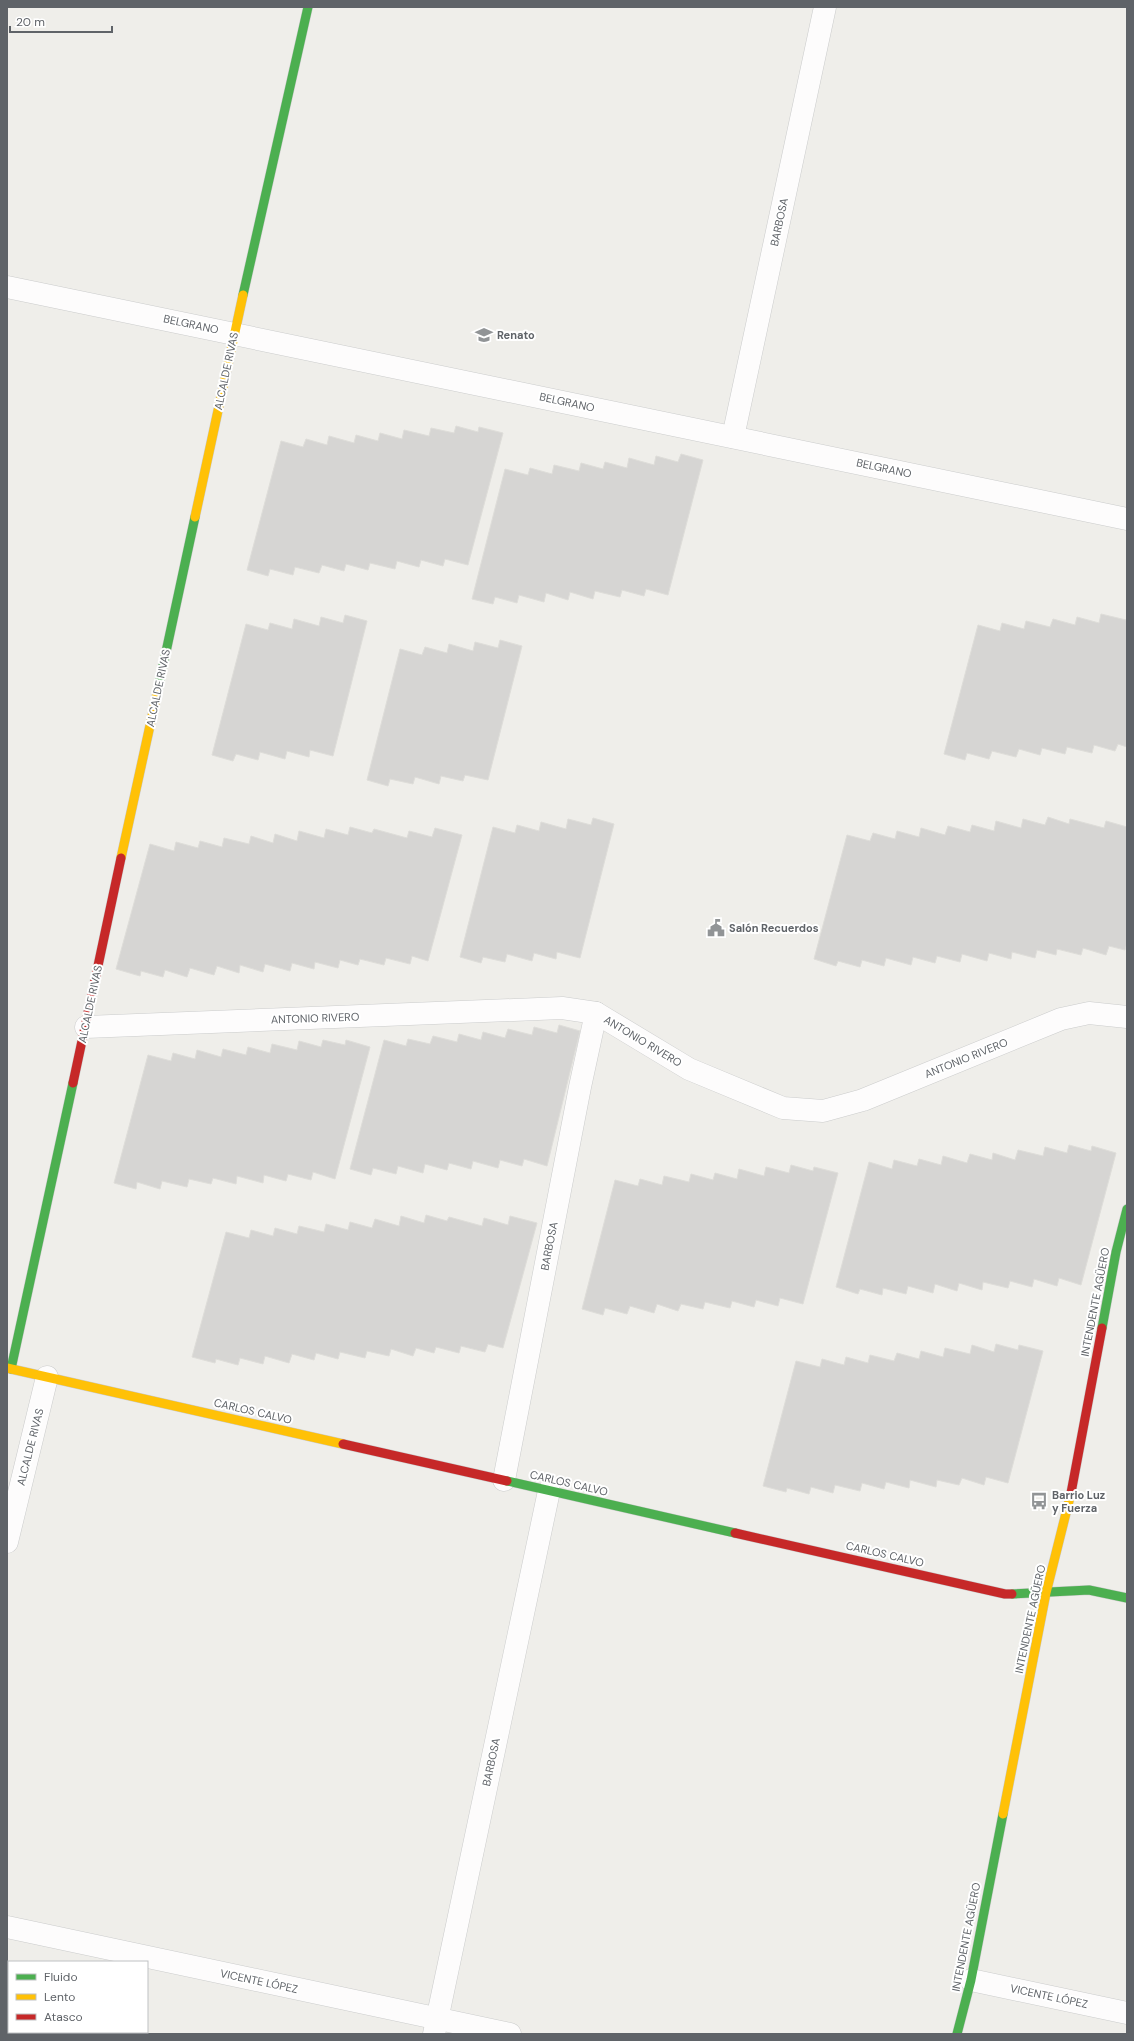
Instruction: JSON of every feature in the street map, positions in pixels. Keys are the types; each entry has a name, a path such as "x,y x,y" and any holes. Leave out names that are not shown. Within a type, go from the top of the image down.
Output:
{"street":[{"name":"ALCALDE RIVAS","path":"9,1368 86,1027 235,333 308,7"},
{"name":"BARBOSA","path":"733,437 825,7"},
{"name":"BELGRANO","path":"7,287 235,333 1127,519"},
{"name":"ANTONIO RIVERO","path":"86,1027 562,1008 596,1013 689,1069 783,1108 823,1111 863,1100 1061,1019 1089,1013 1127,1018"},
{"name":"BARBOSA","path":"504,1480 596,1013"},
{"name":"INTENDENTE AGÜERO","path":"957,2034 970,1980 1046,1593 1070,1500 1116,1252 1127,1209"},
{"name":"CARLOS CALVO","path":"9,1368 1005,1594 1089,1590 1127,1598"},
{"name":"ALCALDE RIVAS","path":"7,1542 47,1377"},
{"name":"BARBOSA","path":"436,2026 549,1491"},
{"name":"VICENTE LÓPEZ","path":"7,1927 436,2026 510,2034"},
{"name":"VICENTE LÓPEZ","path":"970,1980 1127,2012"}],"building":[{"path":"456,426 478,432 479,427 503,433 468,565 445,559 443,566 421,560 419,567 397,561 395,569 370,563 368,570 346,564 344,571 322,565 319,573 295,567 293,575 270,569 268,576 247,570 281,441 303,447 306,439 327,445 329,436 354,443 356,435 378,441 380,433 402,439 404,430 429,436 431,428 454,433"},
{"path":"681,454 703,460 668,595 646,589 644,596 622,590 620,597 595,591 593,599 570,592 568,600 546,593 544,602 519,595 517,603 495,597 493,604 472,599 505,469 528,475 530,468 552,474 554,465 579,471 581,463 603,469 605,462 627,468 629,458 654,465 656,456 678,462"},
{"path":"1101,614 1126,620 1127,617 1127,747 1118,744 1115,751 1094,745 1092,753 1067,747 1065,754 1042,748 1040,755 1019,749 1016,757 992,751 989,759 967,753 965,760 944,754 978,625 1000,631 1002,623 1024,629 1026,621 1050,627 1053,619 1075,625 1077,617 1099,623"},
{"path":"345,615 367,621 333,756 310,750 309,757 287,751 285,759 260,752 258,760 236,754 233,761 212,755 246,624 268,630 270,623 292,629 294,619 319,626 321,617 343,623"},
{"path":"500,640 522,646 488,780 465,775 463,781 441,776 439,784 415,777 413,784 390,779 388,786 367,780 400,649 422,655 425,647 447,653 449,644 473,651 475,642 498,648"},
{"path":"1048,817 1069,824 1070,819 1104,828 1106,821 1127,827 1127,943 1125,950 1109,946 1106,955 1083,948 1081,955 1057,949 1056,955 1037,950 1035,958 1012,952 1011,959 989,953 987,961 962,954 960,962 937,956 935,963 913,957 911,965 886,958 884,966 862,960 860,967 838,961 836,966 814,959 847,835 870,841 873,833 895,839 897,831 919,837 921,828 945,835 948,826 970,832 972,825 994,831 996,821 1021,828 1023,819 1045,825"},
{"path":"593,818 614,824 580,958 557,952 556,959 534,953 532,961 507,954 505,962 483,957 481,963 460,957 493,827 515,833 517,825 539,831 541,822 566,829 568,819 591,825"},
{"path":"350,827 372,833 374,829 407,838 409,831 432,837 435,828 462,835 428,961 412,956 410,964 386,958 384,965 360,959 358,965 340,960 338,968 315,962 314,969 292,963 290,971 265,964 263,972 240,965 239,973 217,966 214,975 190,968 187,977 165,970 163,977 141,971 140,976 116,969 150,844 174,851 176,842 198,848 200,841 222,847 224,838 249,844 251,836 273,843 275,834 297,841 299,831 324,838 326,829 348,835"},
{"path":"559,1025 580,1031 547,1166 524,1159 522,1166 500,1160 498,1168 473,1161 471,1169 449,1163 447,1170 425,1164 423,1173 398,1166 396,1174 373,1168 371,1175 350,1169 384,1040 406,1046 408,1039 430,1044 433,1036 457,1042 459,1034 481,1040 483,1032 505,1038 508,1029 532,1035 534,1027 557,1033"},
{"path":"323,1040 345,1045 346,1040 370,1047 335,1179 313,1172 311,1180 288,1174 286,1181 264,1175 263,1183 237,1176 236,1184 213,1178 211,1184 189,1179 187,1187 162,1181 160,1189 137,1182 136,1189 114,1183 148,1055 171,1061 173,1053 195,1059 197,1050 221,1057 223,1049 246,1055 248,1047 270,1053 272,1044 297,1050 299,1041 321,1047"},
{"path":"1069,1145 1091,1151 1092,1146 1116,1153 1081,1285 1059,1278 1057,1286 1034,1279 1032,1287 1010,1281 1008,1288 983,1282 982,1290 959,1283 957,1291 935,1284 933,1293 908,1286 906,1294 883,1288 882,1295 860,1289 858,1294 836,1287 869,1162 892,1169 894,1160 917,1166 919,1159 941,1165 943,1156 967,1163 970,1154 992,1160 993,1153 1015,1160 1018,1150 1043,1156 1045,1147 1067,1153"},
{"path":"791,1165 813,1171 814,1167 838,1173 803,1304 780,1298 778,1306 756,1300 754,1307 732,1301 730,1308 705,1302 703,1309 681,1304 678,1311 657,1304 654,1313 630,1306 627,1314 605,1308 603,1315 582,1309 615,1180 638,1186 640,1179 662,1185 664,1176 689,1182 691,1174 713,1180 715,1173 737,1179 739,1169 764,1176 766,1167 789,1173"},
{"path":"426,1215 447,1221 449,1217 482,1226 484,1218 508,1225 510,1216 537,1223 503,1348 488,1344 485,1352 461,1346 459,1353 436,1347 434,1353 416,1348 413,1356 391,1349 389,1356 367,1351 365,1358 340,1352 338,1359 316,1353 314,1360 292,1354 289,1363 265,1356 263,1364 240,1358 238,1365 216,1359 215,1363 192,1357 226,1232 249,1238 251,1230 273,1236 275,1228 297,1234 299,1226 324,1232 326,1224 348,1230 350,1222 372,1228 375,1219 399,1226 401,1216 424,1223"},
{"path":"996,1344 1018,1350 1019,1345 1043,1351 1008,1483 986,1477 984,1485 962,1478 959,1485 937,1480 936,1487 910,1480 909,1488 886,1482 884,1489 862,1483 860,1491 835,1485 833,1493 811,1487 809,1494 787,1488 786,1492 763,1486 796,1361 820,1367 822,1359 844,1365 846,1357 868,1363 870,1355 894,1361 897,1353 919,1359 921,1351 943,1357 945,1348 970,1354 972,1345 994,1352"}],"traffic: fast":[{"path":"243,295 308,7"},
{"path":"158,689 195,517"},
{"path":"11,1369 73,1083"},
{"path":"1102,1328 1116,1252 1127,1209"},
{"path":"507,1481 735,1533"},
{"path":"1012,1594 1089,1590 1127,1598"},
{"path":"957,2034 971,1980 1003,1814"}],"traffic: slow":[{"path":"195,517 243,295"},
{"path":"121,858 158,689"},
{"path":"7,1368 343,1444"},
{"path":"1003,1814 1046,1593 1071,1493"}],"traffic: jam":[{"path":"73,1083 121,858"},
{"path":"1071,1493 1102,1328"},
{"path":"343,1444 507,1481"},
{"path":"735,1533 1005,1594 1012,1594"}],"place":[{"name":"Renato","path":"484,335"},
{"name":"Salón Recuerdos","path":"716,928"},
{"name":"Barrio Luz y Fuerza","path":"1039,1501"}]}
